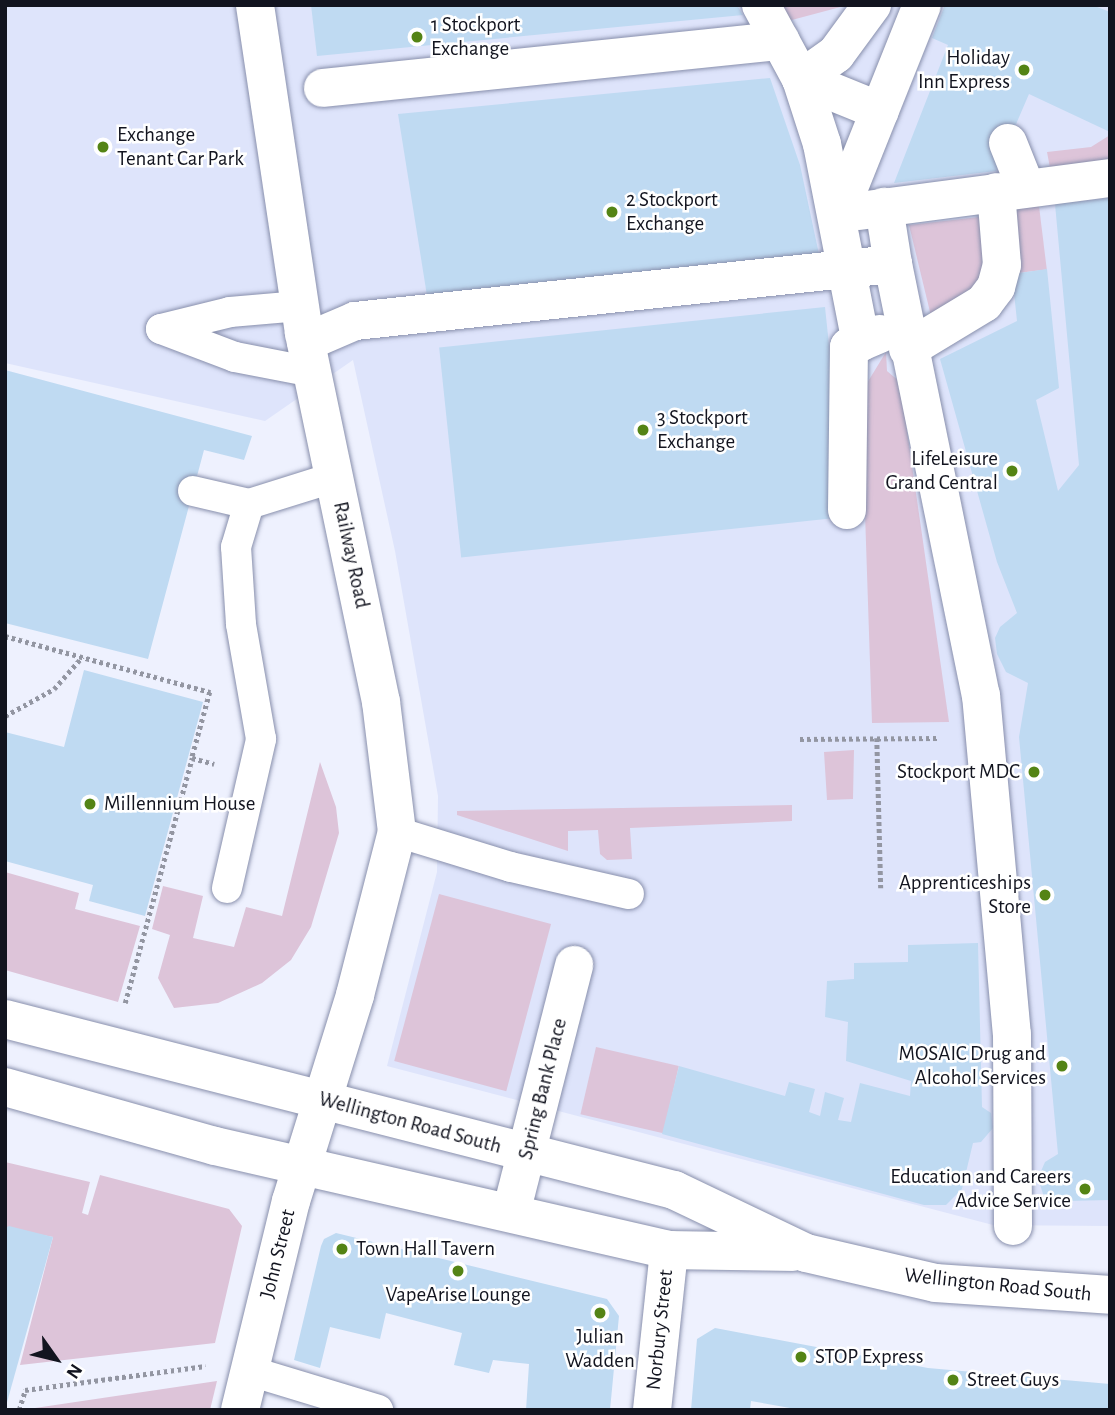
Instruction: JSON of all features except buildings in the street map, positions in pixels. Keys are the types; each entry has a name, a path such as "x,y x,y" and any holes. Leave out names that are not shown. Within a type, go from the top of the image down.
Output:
{"main road":[{"name":"Railway Road","path":"255,5 300,306 381,702 397,832 323,1100"},
{"path":"761,5 801,79 838,215 861,342"},
{"path":"801,79 836,54 872,5"},
{"path":"838,215 922,5"},
{"path":"323,89 781,41"},
{"path":"801,79 880,110"},
{"path":"847,510 849,347 861,342 906,336 984,303 996,287 1002,265 1011,190 1008,143"},
{"path":"838,215 1110,178"},
{"path":"884,207 906,336 981,695 1012,1034 1013,1226"},
{"path":"309,357 355,321 893,264"},
{"name":"Spring Bank Place","path":"511,1213 574,965"},
{"name":"Wellington Road South","path":"5,1019 674,1190 806,1253"},
{"name":"Wellington Road South","path":"5,1087 302,1167 669,1250 806,1253 936,1283 1110,1295"},
{"name":"John Street","path":"240,1410 302,1167 323,1100"},
{"name":"Norbury Street","path":"652,1410 662,1285 669,1250"}],"lane":[{"path":"300,306 230,312 161,329 235,358 309,357"},
{"path":"192,491 249,504 335,477"},
{"path":"227,888 255,775 260,720 241,624 236,547 249,504"},
{"path":"397,832 511,867 629,894"},
{"path":"250,1371 379,1410"}],"path":[{"path":"5,636 211,692 122,1013"},
{"path":"5,716 54,689 82,657"},
{"path":"877,738 881,888"},
{"path":"800,739 986,739"},
{"path":"192,758 255,775"},
{"path":"19,1410 25,1390 220,1364 250,1371"}],"shaded area":[{"path":"5,5 1110,5 1110,1226 993,1225 387,1066 437,872 438,796 395,551 353,360 265,421 5,363"},
{"path":"781,5 848,5 788,21"},
{"path":"1110,135 1110,163 1050,168 1047,152 1091,147"},
{"path":"1039,206 1047,270 1012,274 1004,210"},
{"path":"988,216 989,279 931,316 909,225"},
{"path":"886,352 887,371 900,382 949,722 872,723 861,393"},
{"path":"854,750 853,799 827,800 824,752"},
{"path":"320,762 336,807 339,833 311,927 291,960 262,983 218,1003 174,1008 158,978 170,935 152,929 163,886 203,896 193,938 234,947 246,907 282,916"},
{"path":"792,805 792,821 630,828 632,859 607,860 600,854 598,830 568,831 568,851 457,815 457,811"},
{"path":"5,872 79,893 75,909 140,926 118,1002 5,970"},
{"path":"439,894 551,924 506,1091 394,1061"},
{"path":"596,1047 679,1066 663,1133 580,1114"},
{"path":"5,1162 90,1182 82,1213 88,1215 100,1175 229,1209 242,1226 215,1343 20,1365 53,1237 5,1228"},
{"path":"217,1381 210,1410 35,1410 35,1408"}],"place":[{"name":"1 Stockport Exchange","path":"417,37"},
{"name":"Holiday Inn Express","path":"1024,70"},
{"name":"Exchange Tenant Car Park","path":"103,147"},
{"name":"2 Stockport Exchange","path":"612,212"},
{"name":"3 Stockport Exchange","path":"643,430"},
{"name":"LifeLeisure Grand Central","path":"1012,471"},
{"name":"Stockport MDC","path":"1034,772"},
{"name":"Millennium House","path":"90,804"},
{"name":"Apprenticeships Store","path":"1045,895"},
{"name":"MOSAIC Drug and Alcohol Services","path":"1062,1066"},
{"name":"Education and Careers Advice Service","path":"1085,1189"},
{"name":"Town Hall Tavern","path":"342,1249"},
{"name":"VapeArise Lounge","path":"458,1271"},
{"name":"Julian Wadden","path":"600,1313"},
{"name":"STOP Express","path":"801,1357"},
{"name":"Street Guys","path":"953,1380"}]}
